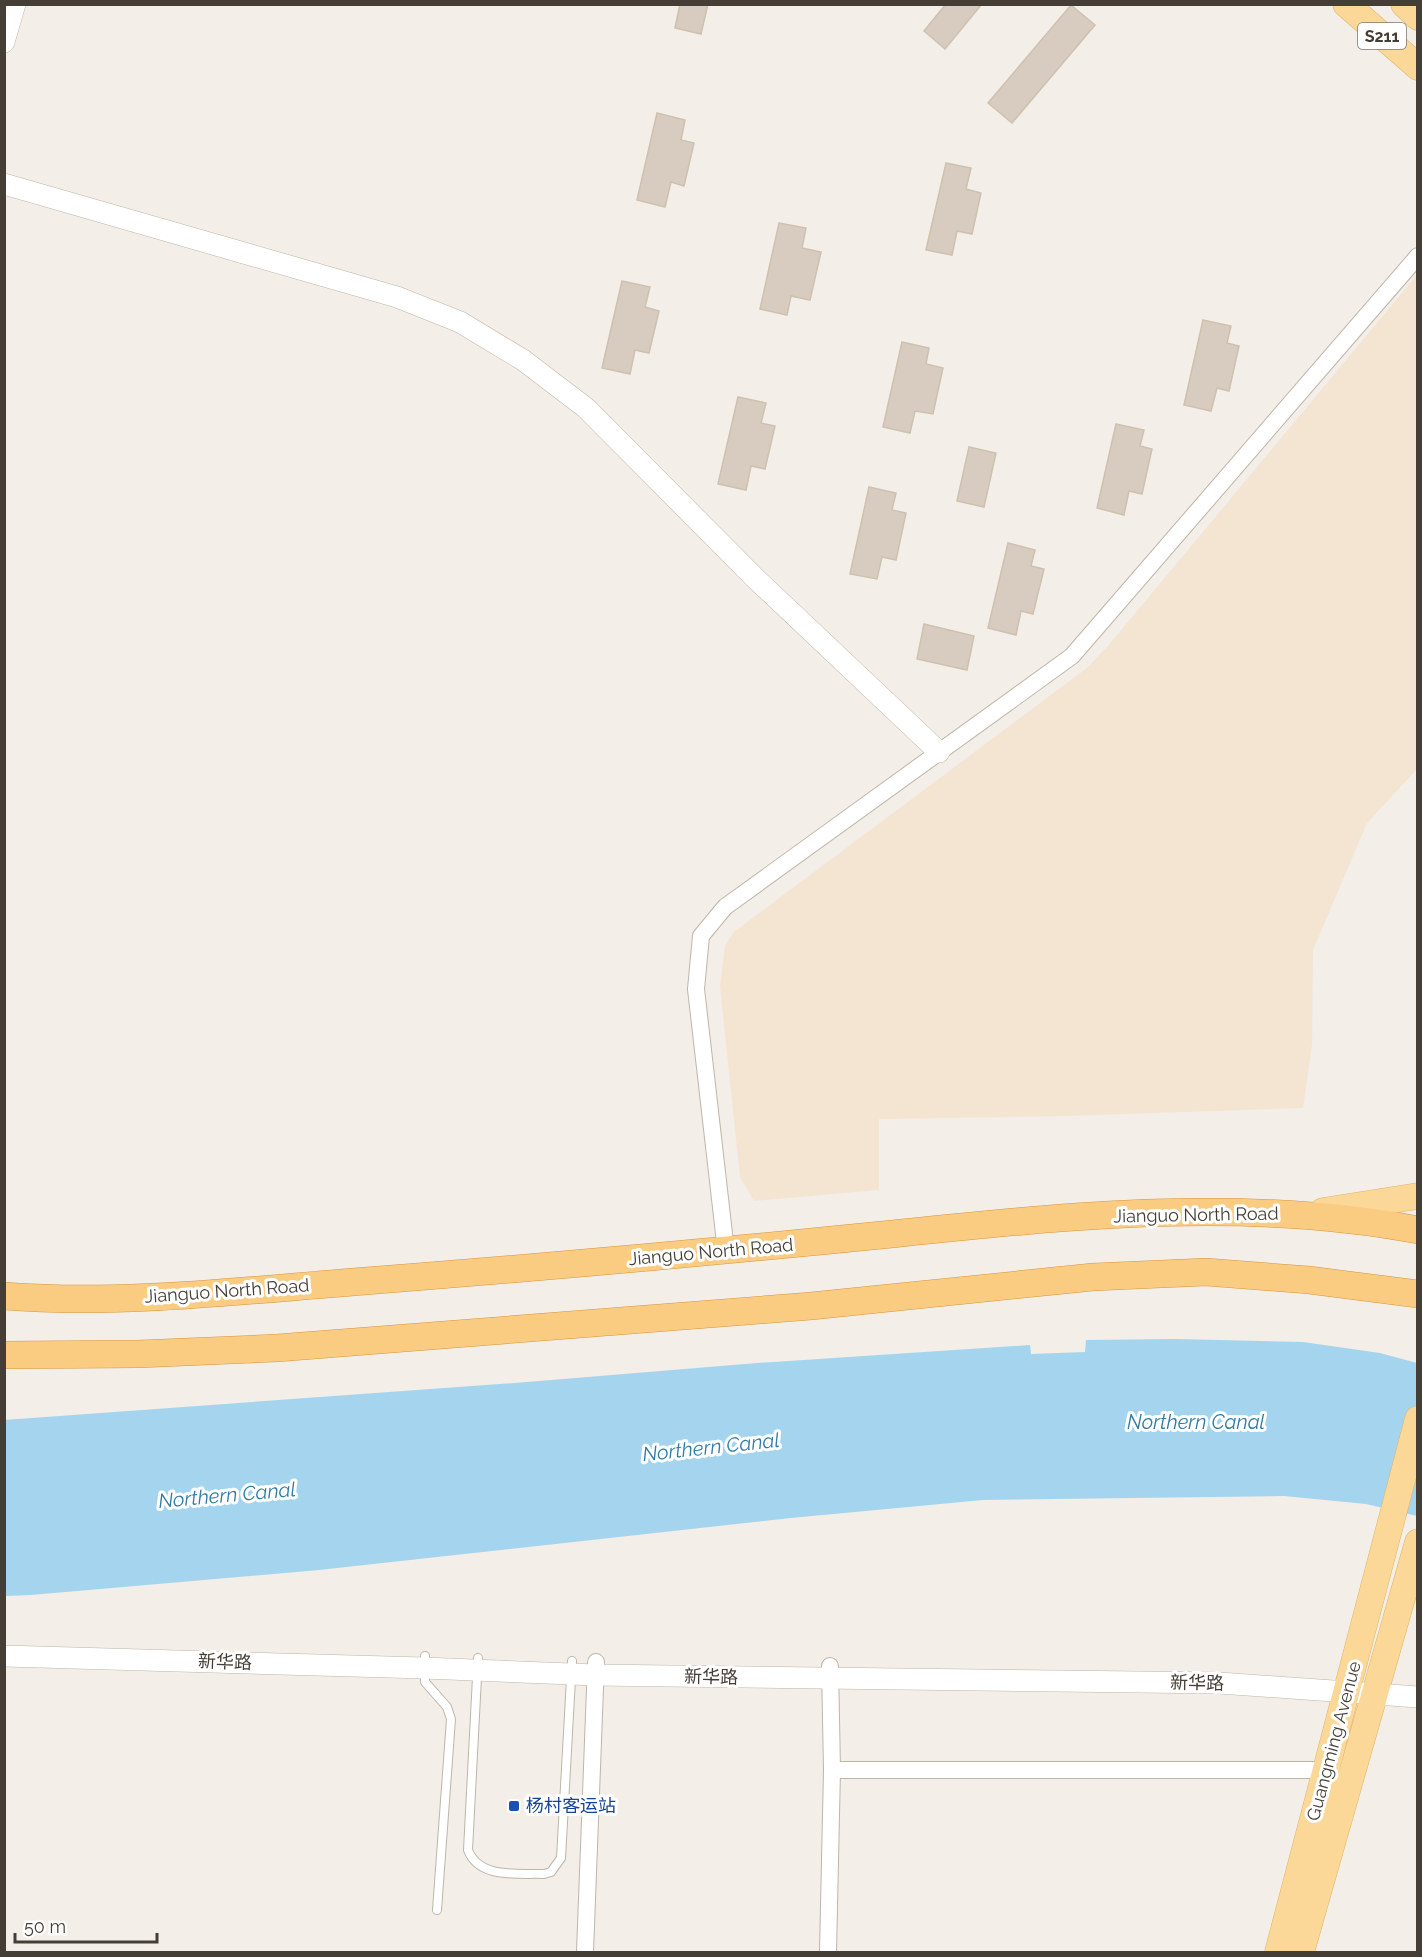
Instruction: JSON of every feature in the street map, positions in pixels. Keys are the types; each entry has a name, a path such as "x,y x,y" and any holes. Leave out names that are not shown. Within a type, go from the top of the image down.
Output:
{"highway":[{"name":"Jianguo North Road","path":"4,1296 131,1298 726,1251 1078,1218 1233,1211 1293,1214 1418,1230"},
{"path":"4,1355 138,1354 278,1348 799,1307 1092,1277 1206,1272 1309,1280 1418,1294"}],"main road":[{"name":"S211","path":"1346,4 1418,67"},
{"name":"S211","path":"1404,4 1418,17"},
{"path":"1293,1214 1350,1208 1418,1196"},
{"name":"Guangming Avenue","path":"1278,1953 1349,1686 1387,1529 1418,1419"},
{"name":"Guangming Avenue","path":"1301,1953 1418,1542"}],"street":[{"path":"4,42 15,4"},
{"path":"4,184 397,297 460,322 523,360 586,408 756,579 939,753"},
{"path":"726,1251 696,989 701,936 725,907 1072,656 1418,256"},
{"name":"新华路","path":"4,1643 595,1669 1376,1687 1418,1686"},
{"name":"新华路","path":"4,1656 425,1662"},
{"path":"585,1953 595,1669"},
{"path":"828,1953 832,1770 830,1673"},
{"name":"新华路","path":"1376,1687 1418,1697"},
{"path":"832,1770 1327,1770"}],"lane":[{"path":"425,1662 425,1682 447,1707 452,1719 437,1910"},
{"path":"477,1664 468,1850 471,1859 485,1870 544,1874 551,1872 561,1858 572,1668"}],"shaded area":[{"path":"1417,275 1417,769 1367,823 1313,950 1312,1044 1303,1108 1065,1116 879,1119 879,1190 754,1201 740,1177 720,986 725,946 734,932 1087,668 1108,646"}],"water":[{"name":"Northern Canal","path":"1176,1339 1303,1342 1380,1353 1417,1363 1417,1516 1366,1504 1284,1496 983,1500 791,1518 319,1570 5,1596 4,1420 757,1363 1030,1345 1031,1354 1085,1352 1086,1340"}],"building":[{"path":"680,4 708,4 701,34 675,28"},
{"path":"946,4 982,4 945,49 924,31"},
{"path":"1071,5 1095,25 1012,123 988,103"},
{"path":"657,113 685,120 681,140 694,143 684,186 671,182 665,207 637,200"},
{"path":"946,163 971,168 966,189 981,193 972,234 957,231 952,255 926,250"},
{"path":"779,223 806,228 802,248 821,252 810,300 791,296 787,315 760,309"},
{"path":"622,281 650,287 645,307 659,311 649,353 635,350 630,374 602,368"},
{"path":"1203,320 1231,326 1227,343 1239,346 1229,391 1217,388 1211,411 1184,405"},
{"path":"902,342 929,348 926,364 943,368 933,414 915,411 910,433 883,427"},
{"path":"738,397 766,403 761,423 775,426 765,469 751,466 746,490 718,484"},
{"path":"1116,424 1144,430 1140,446 1152,449 1142,494 1129,491 1124,515 1097,508"},
{"path":"969,447 996,453 984,507 957,501"},
{"path":"869,487 896,493 892,510 906,513 896,560 882,557 877,579 850,574"},
{"path":"1008,543 1035,550 1031,566 1044,569 1033,614 1021,611 1016,635 988,628"},
{"path":"924,624 974,636 967,670 917,659"}],"place":[{"name":"杨村客运站","path":"514,1806"}]}
